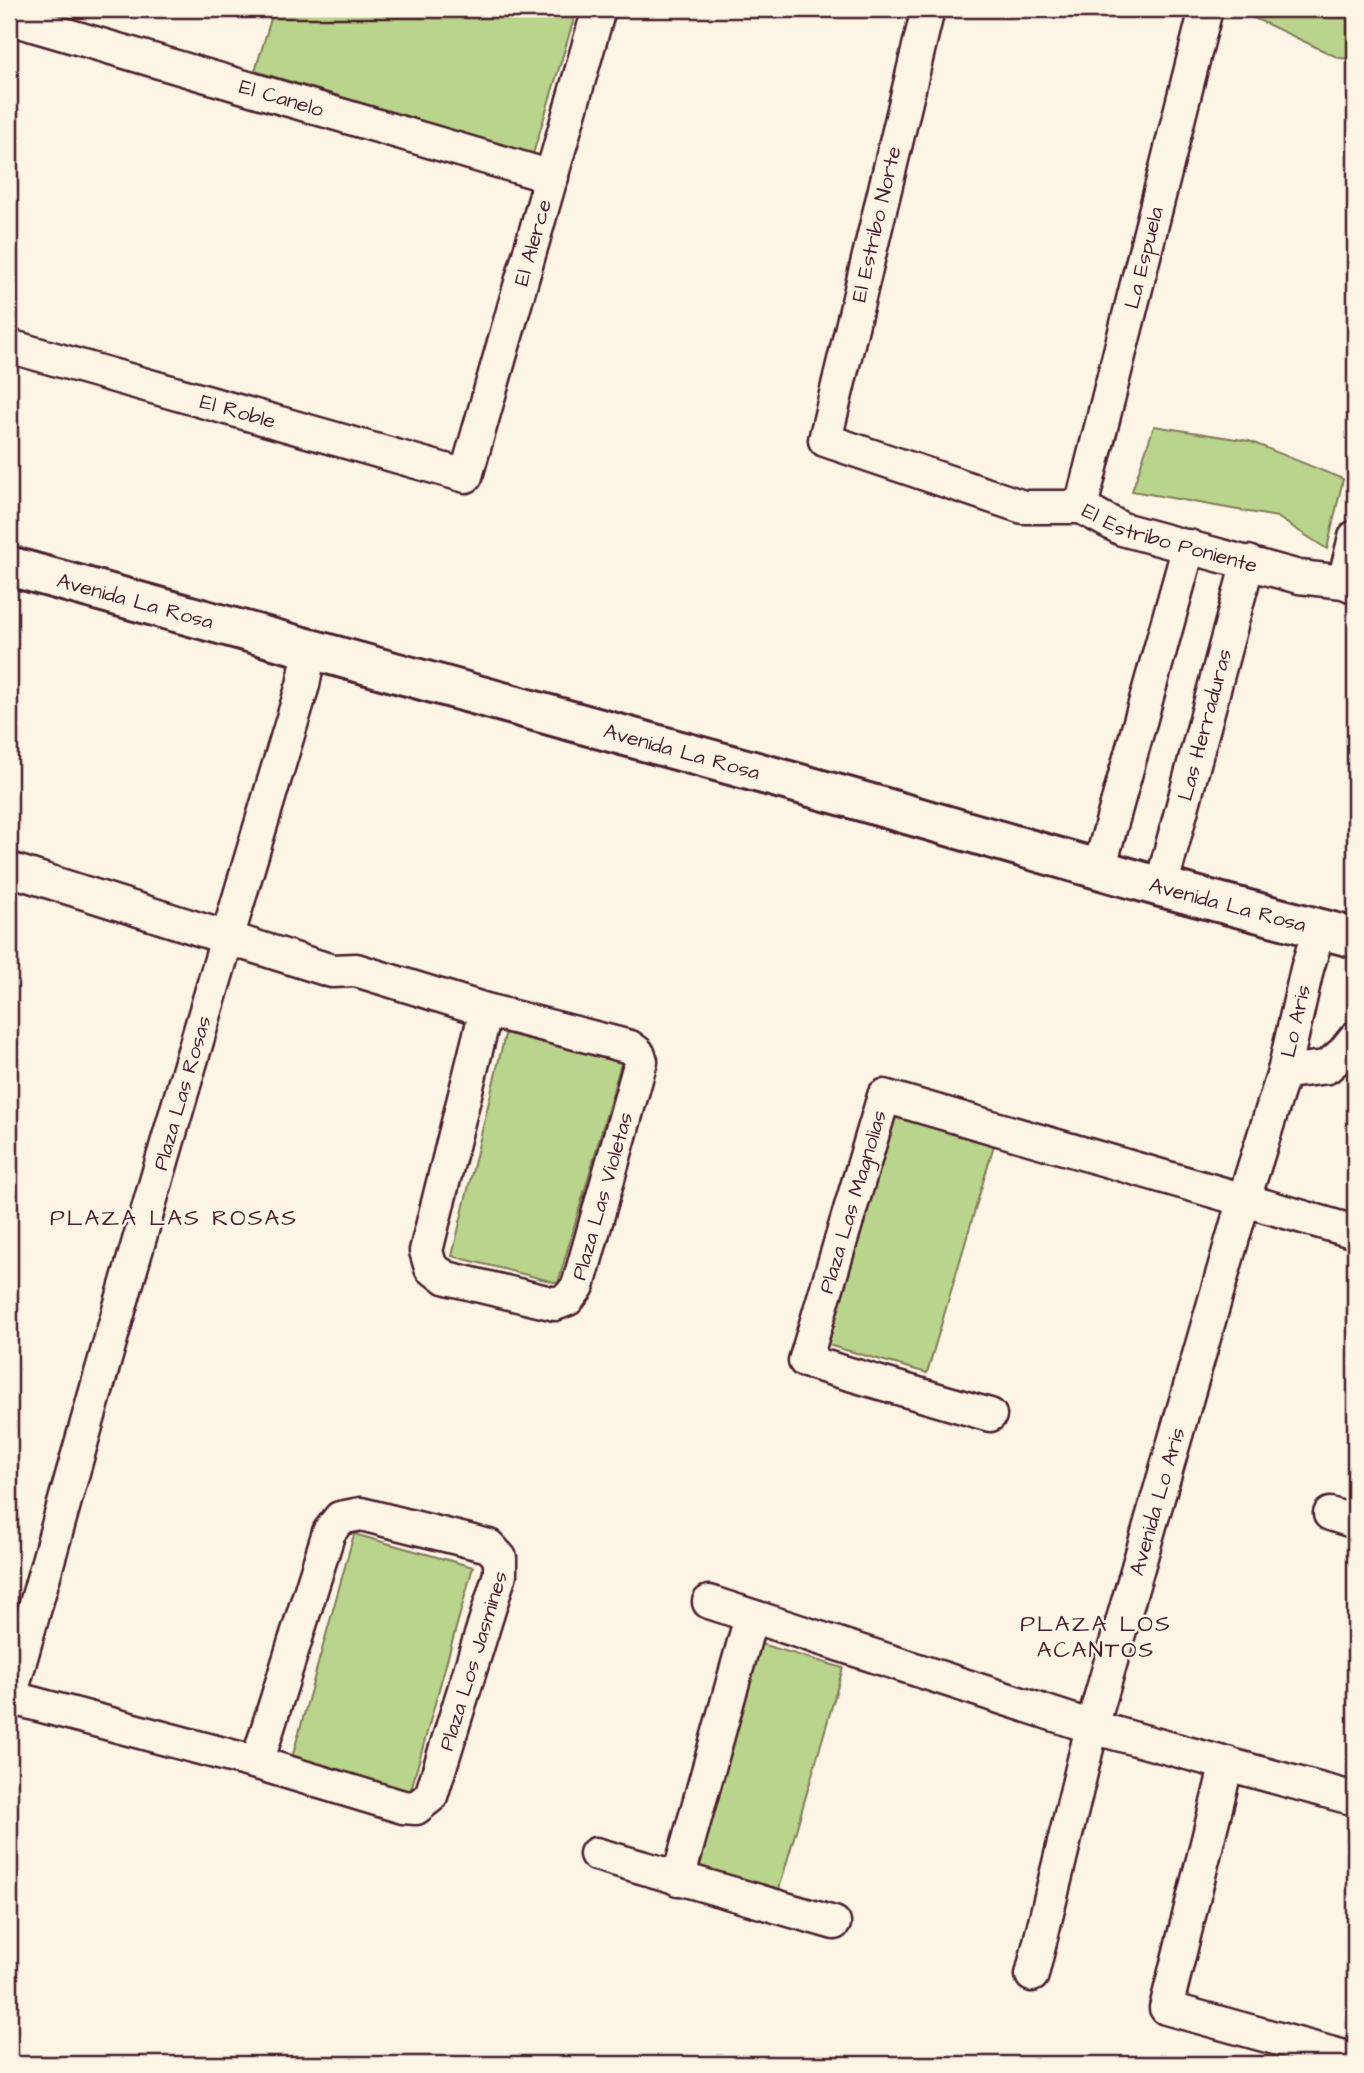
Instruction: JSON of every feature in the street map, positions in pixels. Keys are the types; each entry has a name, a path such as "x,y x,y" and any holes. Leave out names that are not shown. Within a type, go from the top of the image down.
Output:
{"street":[{"name":"El Alerce","path":"466,476 599,9"},
{"name":"El Estribo Norte","path":"825,440 928,9"},
{"name":"La Espuela","path":"1081,507 1206,9"},
{"name":"El Canelo","path":"9,18 552,177"},
{"name":"El Roble","path":"9,345 466,476"},
{"name":"El Estribo Poniente","path":"825,440 1023,507 1081,507 1122,529 1300,577 1350,584"},
{"path":"1350,584 1355,537"},
{"path":"1099,869 1189,545"},
{"name":"Las Herraduras","path":"1161,887 1248,562"},
{"name":"Avenida La Rosa","path":"9,566 1161,887 1355,938"},
{"name":"Plaza Las Rosas","path":"9,1697 226,939 303,685 310,649"},
{"name":"Plaza Las Violetas","path":"9,869 332,971 356,970 483,1020 631,1047 638,1053 641,1061 578,1286 568,1299 555,1304 447,1278 431,1268 426,1251 483,1020"},
{"name":"Lo Aris","path":"1319,929 1307,969 1284,1072 1328,1067 1355,1038"},
{"name":"Avenida Lo Aris","path":"1032,1975 1092,1727 1244,1199 1284,1072"},
{"name":"Plaza Las Magnolias","path":"990,1415 805,1361 884,1096 1244,1199"},
{"path":"1244,1199 1355,1232"},
{"name":"Plaza Los Jasmines","path":"9,1697 257,1763 402,1807 416,1808 431,1796 500,1574 500,1558 489,1546 361,1514 340,1518 329,1532 257,1763"},
{"path":"709,1602 1092,1727 1355,1799"},
{"path":"678,1879 751,1617"},
{"path":"1227,1763 1166,2008 1355,2060"},
{"path":"596,1854 834,1923"}],"green space":[{"path":"274,9 577,9 533,154 255,71"},
{"path":"1235,9 1355,9 1355,59 1339,58"},
{"path":"1154,426 1249,441 1343,479 1327,549 1277,517 1132,491"},
{"path":"508,1022 624,1053 558,1283 452,1256"},
{"path":"894,1116 994,1145 927,1373 828,1345"},
{"path":"354,1534 473,1567 409,1797 290,1765"},
{"path":"744,1639 843,1668 777,1896 678,1868"}],"district":[{"name":"PLAZA LAS ROSAS","path":"174,1217"},
{"name":"PLAZA LOS ACANTOS","path":"1096,1636"}]}
